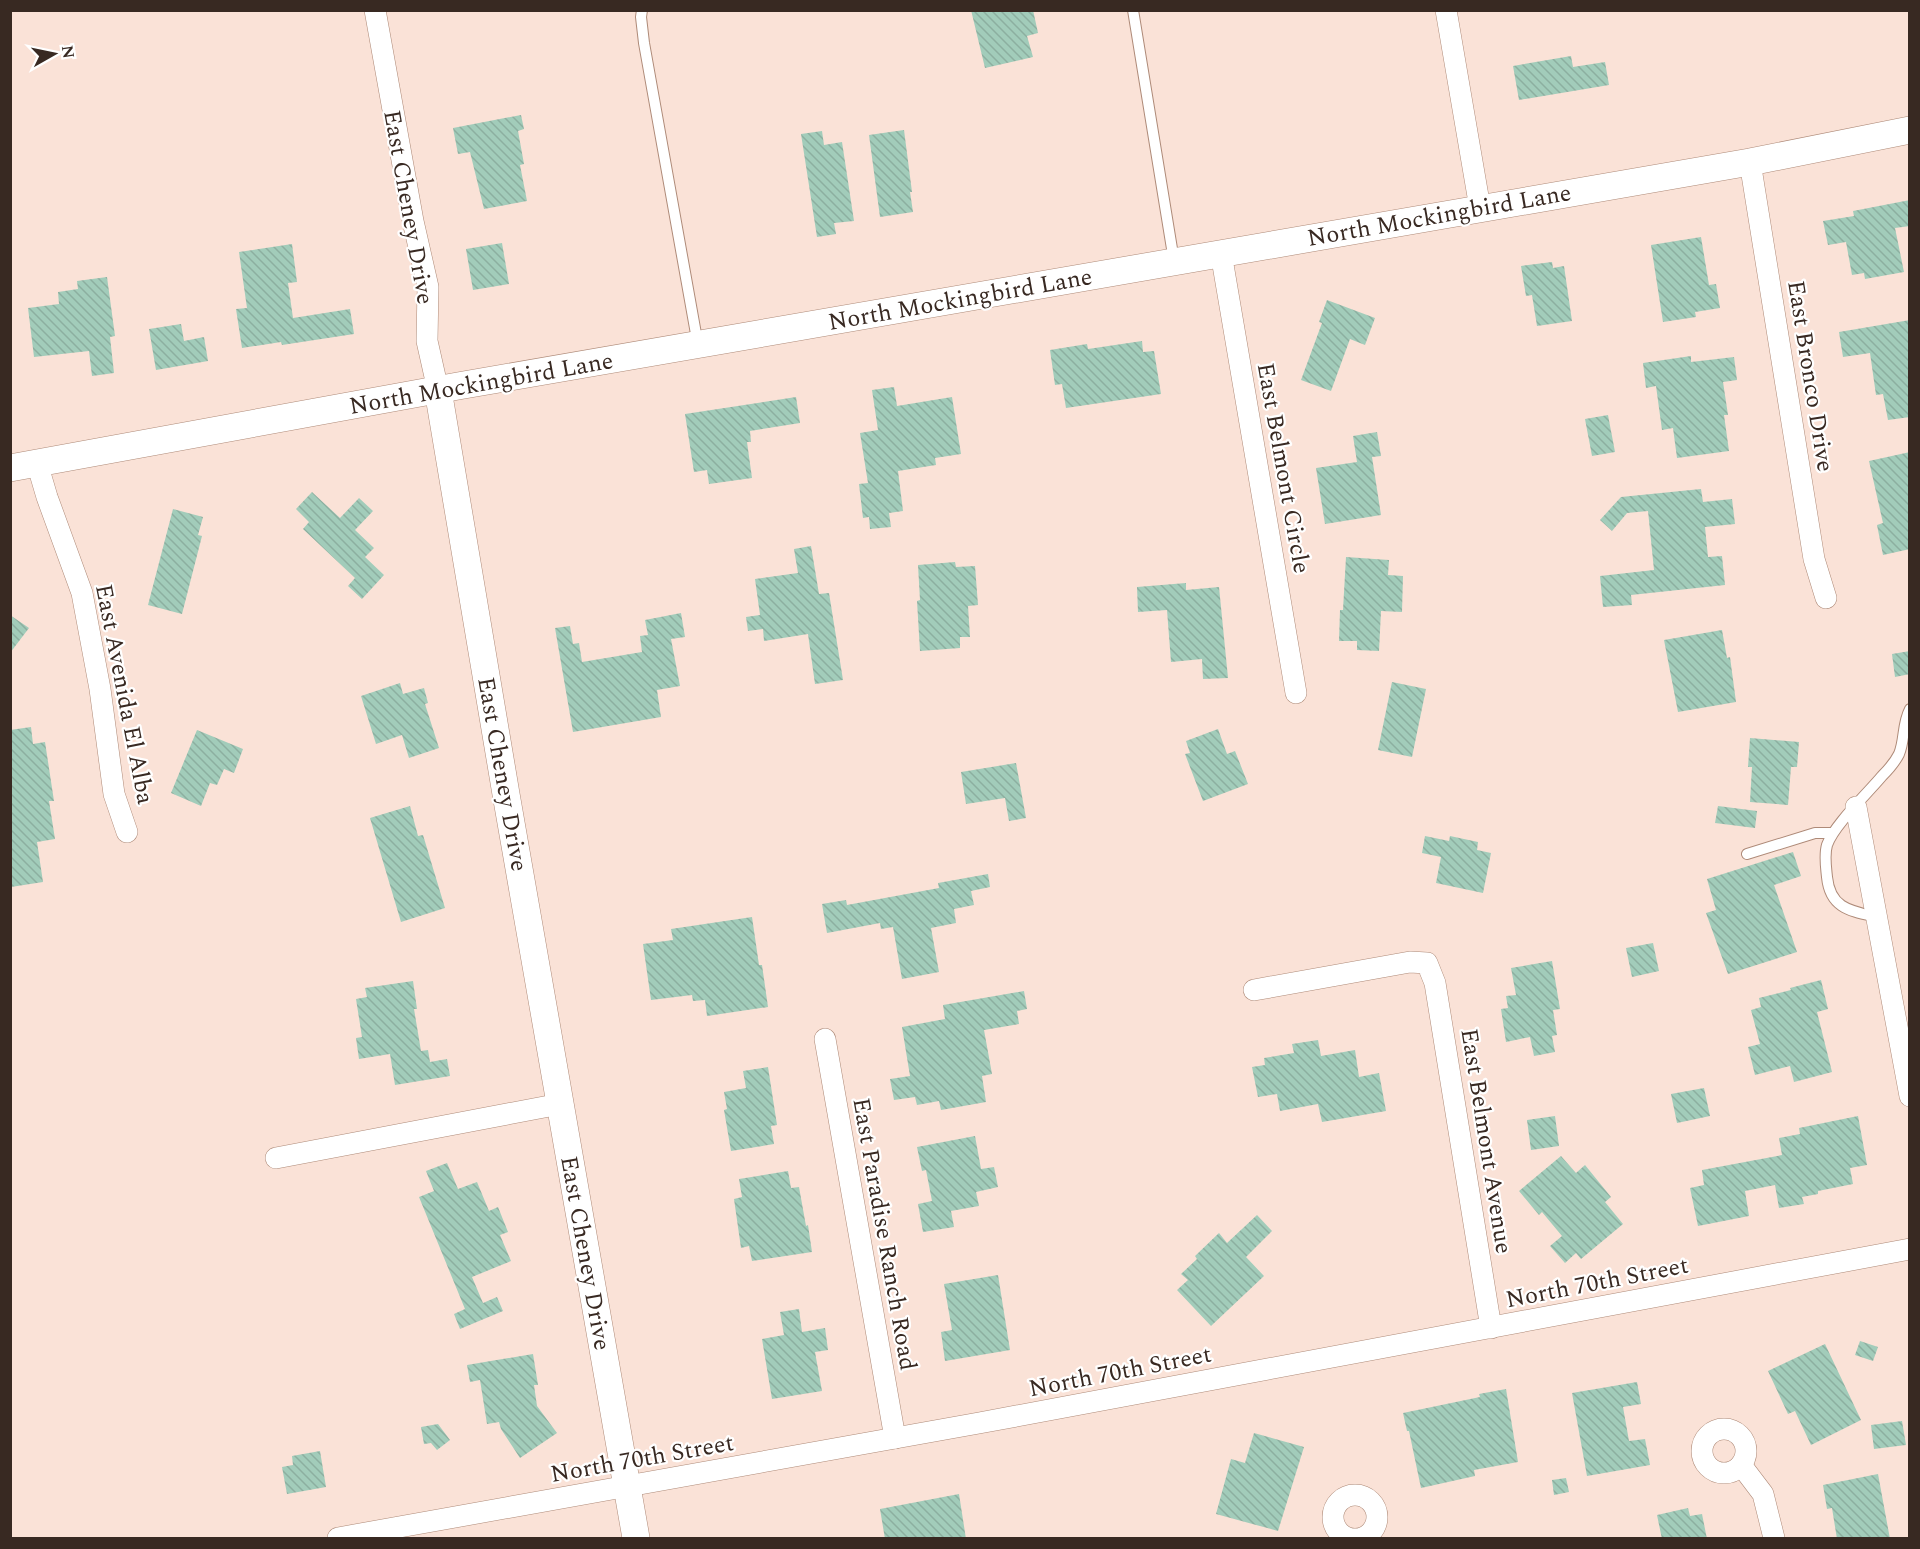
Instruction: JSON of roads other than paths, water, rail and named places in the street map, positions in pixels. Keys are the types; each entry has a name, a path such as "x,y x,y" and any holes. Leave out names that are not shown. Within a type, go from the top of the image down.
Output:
{"street":[{"name":"East Cheney Drive","path":"375,10 413,221 428,287 428,341 636,1539"},
{"path":"1446,10 1480,208"},
{"name":"North Mockingbird Lane","path":"10,468 438,390 1750,162 1910,130"},
{"name":"East Bronco Drive","path":"1750,162 1814,558 1827,598"},
{"name":"East Belmont Circle","path":"1221,253 1296,693"},
{"name":"East Avenida El Alba","path":"38,464 47,497 81,593 98,678 114,794 127,832"},
{"path":"1856,807 1910,1096"},
{"name":"East Belmont Avenue","path":"1254,990 1410,962 1427,963 1435,983 1491,1328"},
{"name":"East Paradise Ranch Road","path":"825,1039 895,1438"},
{"path":"276,1158 560,1104"},
{"name":"North 70th Street","path":"338,1539 422,1532 627,1487 1910,1249"},
{"path":"1741,1465 1763,1494 1774,1539"}],"lane":[{"path":"642,10 640,17 644,43 698,345"},
{"path":"1133,10 1174,261"},
{"path":"1876,917 1851,911 1838,904 1832,896 1828,886 1826,848 1832,833 1899,754 1905,719 1910,710"},
{"path":"1747,854 1815,833 1832,833"}]}
